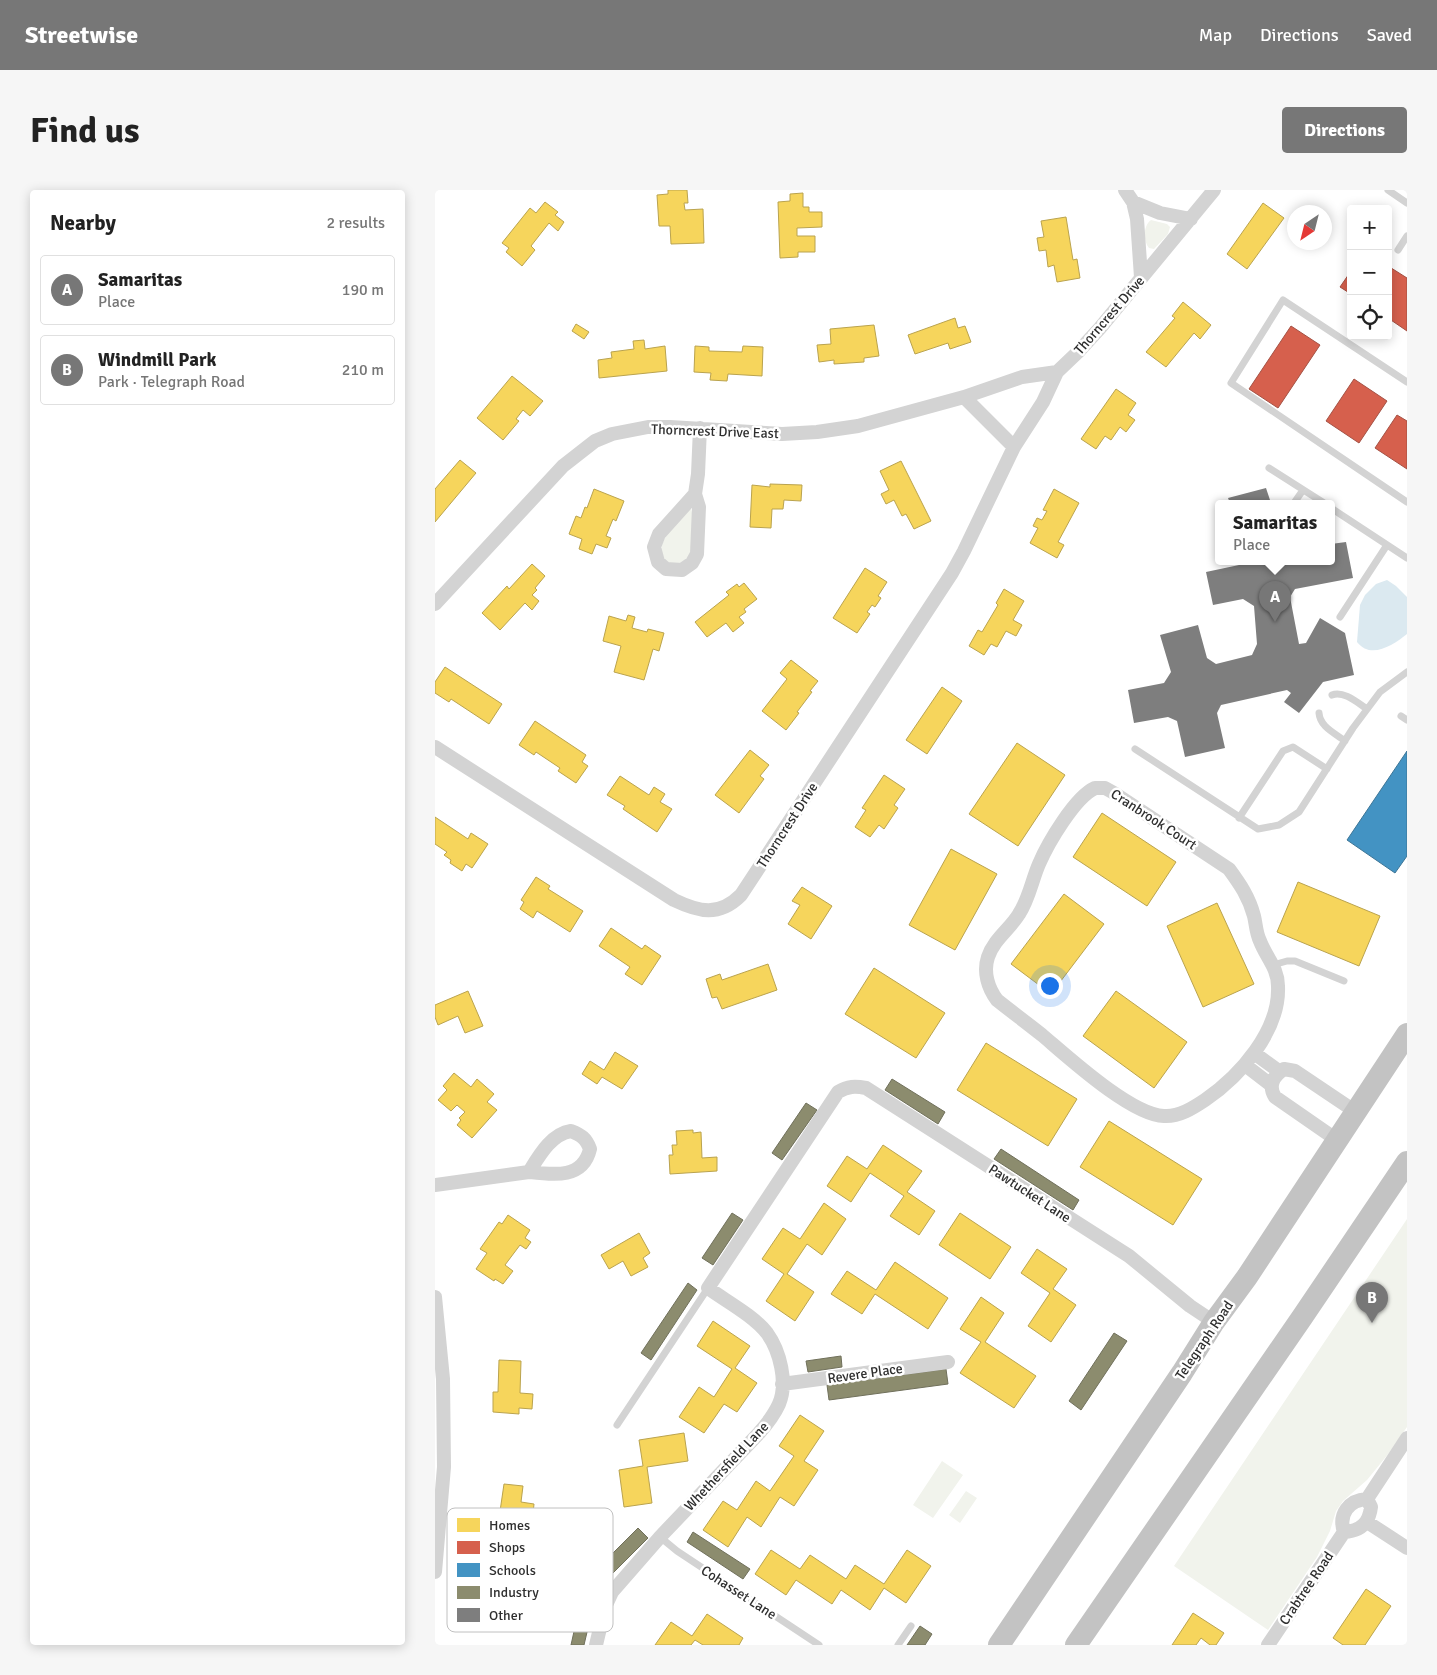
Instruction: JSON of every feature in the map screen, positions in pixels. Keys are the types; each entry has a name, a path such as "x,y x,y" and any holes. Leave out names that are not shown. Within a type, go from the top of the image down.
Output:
{"highway":[{"name":"Telegraph Road","path":"999,1645 1182,1373 1214,1322 1247,1277 1407,1034"},
{"path":"1077,1645 1407,1162"}],"street":[{"path":"1125,190 1133,202 1137,219 1141,278"},
{"name":"Thorncrest Drive","path":"435,747 674,900 689,907 703,910 720,910 732,904 741,895 947,582 965,551 1013,447 1043,402 1057,372 1079,352 1214,190"},
{"path":"1133,202 1160,213 1191,219"},
{"name":"Thorncrest Drive East","path":"435,604 553,475 577,453 613,434 648,427 700,428 782,434 817,432 858,426 964,397 1022,377 1057,372"},
{"path":"964,397 1013,447"},
{"path":"695,494 681,508 656,540 654,547 655,556 658,562 666,569 682,570 692,563 697,554 699,507 695,494 700,428"},
{"name":"Cranbrook Court","path":"1095,788 1105,788 1229,869 1242,887 1249,900 1260,942 1277,973 1278,984 1277,1005 1264,1037 1254,1053 1245,1065 1216,1093 1183,1113 1164,1116 1144,1111 1086,1072 997,1000 992,993 988,983 986,966 988,957 998,938 1019,914 1043,854 1086,792 1095,788"},
{"path":"1254,1053 1280,1072"},
{"path":"1245,1065 1271,1085"},
{"path":"1337,1140 1275,1097 1271,1091 1271,1085 1284,1069 1295,1071 1356,1112"},
{"name":"Pawtucket Lane","path":"708,1288 838,1092 846,1087 856,1086 866,1088 1129,1256 1190,1306 1214,1322"},
{"path":"435,1186 529,1172"},
{"name":"Whethersfield Lane","path":"613,1591 659,1536 759,1433 771,1419 780,1402 783,1384 780,1365 775,1348 766,1332 747,1315 708,1288"},
{"path":"435,1297 443,1379 444,1467 435,1572"},
{"name":"Revere Place","path":"783,1384 948,1362"},
{"name":"Crabtree Road","path":"1268,1645 1344,1532 1341,1520 1344,1513 1357,1500 1367,1498 1407,1438"},
{"path":"1344,1532 1360,1528 1367,1522 1371,1507 1367,1498"},
{"path":"1367,1522 1407,1548"},
{"name":"Whethersfield Lane","path":"596,1645 599,1632"}],"lane":[{"path":"1388,190 1407,202"},
{"path":"1397,250 1407,236"},
{"path":"1407,382 1283,300 1231,383 1407,502"},
{"path":"1269,468 1319,500"},
{"path":"1296,500 1303,490"},
{"path":"1335,511 1407,558"},
{"path":"1340,617 1387,545"},
{"path":"1135,749 1258,829 1279,825 1299,812 1345,741 1380,692 1407,672"},
{"path":"1332,695 1342,694 1367,709"},
{"path":"1319,713 1319,719 1323,725 1345,741"},
{"path":"1239,818 1283,750 1293,747 1327,769"},
{"path":"1273,964 1287,960 1295,961 1344,981"},
{"path":"617,1425 708,1288"},
{"name":"Cohasset Lane","path":"659,1536 677,1551 819,1645"},
{"path":"898,1645 911,1626"}],"shaded area":[{"path":"1151,220 1167,224 1170,227 1168,234 1154,249 1149,248 1145,238 1146,226"},
{"path":"691,508 693,547 690,555 679,563 667,562 661,552 664,540"},
{"path":"1387,580 1407,597 1407,634 1382,649 1369,650 1357,642 1360,605 1365,595 1376,584"},
{"path":"1407,1219 1407,1427 1367,1480 1343,1501 1336,1511 1330,1531 1317,1557 1268,1630 1174,1566"},
{"path":"942,1461 963,1475 933,1518 913,1505"},
{"path":"966,1491 977,1498 960,1523 949,1515"}],"building: Homes":[{"path":"668,190 687,190 688,203 684,203 685,210 703,209 704,243 671,244 670,226 659,226 657,195 668,194"},
{"path":"803,193 803,207 809,207 809,212 822,212 822,227 797,228 797,236 815,236 815,252 798,252 798,257 780,258 778,202 790,201 790,194"},
{"path":"545,202 558,212 555,215 564,222 558,231 549,223 531,246 535,250 522,266 506,252 509,248 502,243 530,208 536,213"},
{"path":"1263,203 1284,218 1247,269 1227,254"},
{"path":"1066,217 1073,260 1077,259 1080,278 1057,282 1054,265 1048,267 1046,250 1039,251 1037,238 1044,237 1041,221"},
{"path":"1183,302 1211,325 1200,339 1194,333 1166,367 1146,352 1175,318 1172,316"},
{"path":"955,318 958,328 965,326 971,342 950,349 948,343 915,354 908,335"},
{"path":"576,324 589,332 584,339 572,331"},
{"path":"874,325 879,356 864,358 864,362 834,364 834,360 819,362 817,345 831,344 830,329"},
{"path":"644,340 645,349 665,346 667,371 599,378 598,360 612,358 611,352 634,349 633,341"},
{"path":"695,346 709,347 709,351 742,352 743,346 763,347 762,376 728,374 727,381 710,380 711,373 694,372"},
{"path":"512,376 543,401 530,416 523,410 516,419 519,421 503,440 477,418"},
{"path":"1116,389 1136,403 1128,415 1135,420 1126,432 1120,427 1111,440 1105,436 1096,449 1081,439"},
{"path":"460,460 476,473 435,522 435,489"},
{"path":"901,461 931,521 914,529 906,514 902,516 894,500 886,504 881,494 889,490 880,471"},
{"path":"770,484 802,485 801,501 784,500 783,509 772,509 771,528 750,527 752,485 770,487"},
{"path":"594,489 624,501 616,521 613,519 606,536 611,538 607,548 596,544 592,554 579,549 582,539 569,534 576,516 581,518 585,507 587,508"},
{"path":"1054,489 1079,503 1058,542 1064,545 1057,558 1030,543 1038,528 1033,526 1037,518 1042,520 1047,511 1043,510"},
{"path":"532,564 545,576 532,595 539,601 532,610 525,603 500,630 482,613 507,586 509,589"},
{"path":"865,568 887,582 878,596 881,598 875,607 872,605 867,612 870,614 857,633 833,618"},
{"path":"744,583 757,599 744,609 746,612 739,617 744,623 733,632 726,623 707,637 695,622 729,595 726,592 737,584 739,587"},
{"path":"1004,589 1024,601 1013,620 1022,625 1016,636 1006,631 997,647 991,644 984,655 969,646 978,630 982,632 998,605 996,603"},
{"path":"628,615 635,617 632,628 647,632 648,629 664,633 659,651 653,649 644,680 614,672 621,646 603,641 609,616 626,621"},
{"path":"791,660 818,681 797,712 799,713 786,730 762,711 787,679 780,673"},
{"path":"445,667 502,704 489,724 451,699 449,702 435,693 435,682"},
{"path":"942,687 962,701 927,754 906,740"},
{"path":"535,721 586,755 582,762 588,766 576,783 558,771 560,768 536,752 534,755 519,745"},
{"path":"1017,743 1065,775 1018,846 969,814"},
{"path":"750,750 769,765 760,776 764,779 739,813 715,795"},
{"path":"884,775 905,789 894,805 898,808 884,829 879,825 870,837 855,827 866,810 862,808"},
{"path":"620,776 649,795 654,787 665,794 660,802 672,809 657,832 623,809 625,806 607,795"},
{"path":"1102,813 1176,862 1147,906 1073,857"},
{"path":"435,817 468,839 471,833 488,844 472,868 466,864 462,871 450,863 451,860 444,855 447,852 435,844"},
{"path":"951,849 997,874 955,950 909,925"},
{"path":"536,877 550,886 548,889 583,911 570,932 537,911 533,918 520,909 524,902 521,900"},
{"path":"1298,882 1380,916 1359,966 1277,932"},
{"path":"802,887 832,906 811,939 788,924 800,905 792,901"},
{"path":"1064,894 1104,924 1051,994 1011,964"},
{"path":"1217,903 1254,984 1203,1007 1167,926"},
{"path":"611,928 642,949 645,945 661,956 642,985 625,974 630,967 599,946"},
{"path":"768,964 777,990 722,1009 717,997 712,998 706,979 720,974 722,980"},
{"path":"874,968 945,1013 916,1058 845,1014"},
{"path":"468,991 483,1026 465,1033 458,1016 438,1025 435,1017 435,1005"},
{"path":"1116,991 1187,1042 1154,1088 1083,1036"},
{"path":"986,1043 1077,1099 1048,1146 957,1090"},
{"path":"615,1052 638,1066 622,1089 602,1077 597,1084 582,1074 590,1061 604,1070"},
{"path":"454,1073 471,1087 477,1079 494,1094 487,1102 497,1110 472,1138 457,1125 461,1120 459,1118 465,1112 457,1105 451,1111 438,1100 447,1090 443,1086"},
{"path":"1109,1121 1202,1179 1173,1225 1080,1167"},
{"path":"693,1130 693,1133 701,1132 702,1158 717,1157 717,1171 670,1174 669,1155 673,1155 672,1145 677,1145 676,1131"},
{"path":"883,1145 922,1171 907,1192 935,1211 919,1235 890,1216 904,1196 870,1173 851,1202 827,1186 847,1156 867,1169"},
{"path":"824,1203 846,1219 822,1255 807,1244 787,1274 814,1292 795,1321 766,1301 784,1274 762,1259 783,1228 800,1239"},
{"path":"960,1213 1011,1247 990,1279 939,1245"},
{"path":"508,1215 530,1230 525,1238 531,1242 526,1249 520,1245 505,1265 513,1271 503,1284 495,1279 494,1281 476,1269 487,1253 480,1249 499,1222 502,1224"},
{"path":"639,1233 650,1253 643,1258 648,1267 631,1276 623,1261 609,1269 601,1255"},
{"path":"1037,1249 1067,1269 1053,1289 1076,1305 1051,1342 1028,1326 1050,1293 1021,1273"},
{"path":"895,1262 948,1298 928,1329 875,1294 862,1314 831,1294 847,1271 876,1290"},
{"path":"981,1297 1004,1313 985,1342 1036,1376 1014,1408 960,1373 981,1342 960,1329"},
{"path":"713,1321 750,1346 735,1368 757,1383 737,1412 724,1404 704,1433 679,1417 699,1387 714,1397 732,1369 697,1346"},
{"path":"499,1360 521,1361 520,1393 533,1394 532,1409 519,1408 519,1414 493,1412 493,1392 498,1392"},
{"path":"800,1415 824,1431 804,1461 818,1470 794,1506 780,1497 761,1527 747,1517 728,1547 703,1530 723,1501 737,1510 756,1481 770,1491 794,1456 779,1446"},
{"path":"684,1433 688,1461 647,1467 652,1503 624,1507 619,1470 643,1466 639,1440"},
{"path":"504,1484 523,1486 521,1502 534,1504 534,1508 500,1508"},
{"path":"771,1550 800,1569 810,1555 846,1579 855,1565 884,1584 907,1550 931,1566 906,1603 884,1588 870,1610 841,1590 832,1604 796,1580 786,1595 755,1574"},
{"path":"1366,1589 1391,1606 1365,1645 1343,1645 1333,1638"},
{"path":"1193,1613 1224,1633 1216,1645 1210,1645 1201,1638 1196,1645 1172,1645"},
{"path":"707,1614 743,1638 739,1645 703,1645 695,1640 691,1645 655,1645 671,1622 692,1636"}],"building: Shops":[{"path":"1392,269 1407,278 1407,331 1392,321"},
{"path":"1347,277 1347,291 1340,287"},
{"path":"1291,326 1320,345 1278,408 1249,389"},
{"path":"1354,379 1387,401 1359,443 1326,421"},
{"path":"1397,415 1407,421 1407,469 1375,448"}],"building: Schools":[{"path":"1407,751 1407,856 1395,873 1347,840"}],"building: Industry":[{"path":"892,1079 945,1112 938,1124 885,1090"},
{"path":"806,1103 817,1110 782,1160 772,1153"},
{"path":"1001,1149 1079,1200 1073,1210 994,1159"},
{"path":"732,1213 743,1220 713,1265 702,1258"},
{"path":"688,1283 697,1290 651,1360 641,1353"},
{"path":"1114,1333 1127,1341 1081,1410 1069,1401"},
{"path":"841,1356 842,1367 808,1372 806,1361"},
{"path":"946,1369 948,1384 829,1400 827,1385"},
{"path":"638,1528 648,1538 613,1573 613,1553"},
{"path":"693,1532 750,1569 743,1579 687,1542"},
{"path":"920,1626 932,1634 925,1645 907,1645"},
{"path":"574,1632 587,1632 584,1645 571,1645"}],"building: Other":[{"path":"1266,488 1270,500 1229,500 1228,498"},
{"path":"1346,542 1353,578 1295,589 1290,597 1299,644 1306,643 1320,618 1345,633 1354,675 1323,682 1299,713 1284,702 1291,693 1287,690 1221,705 1217,713 1225,748 1185,757 1177,721 1168,717 1134,723 1128,690 1164,683 1171,672 1160,635 1198,625 1207,658 1216,664 1252,655 1257,644 1254,606 1243,599 1213,605 1206,572 1239,565 1335,565 1335,543"}],"place":[{"name":"Samaritas","path":"1275,622"},
{"name":"Windmill Park","path":"1372,1323"}]}
